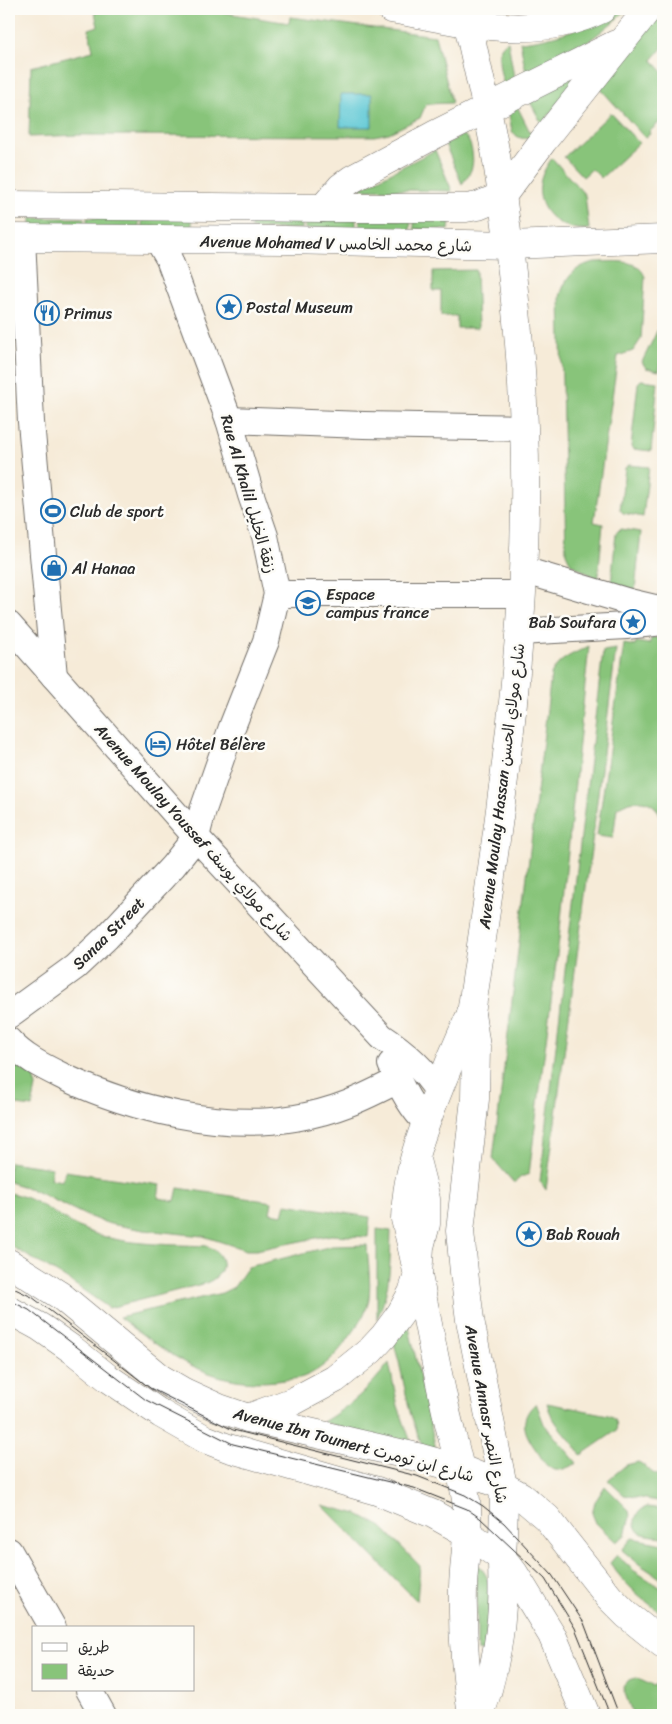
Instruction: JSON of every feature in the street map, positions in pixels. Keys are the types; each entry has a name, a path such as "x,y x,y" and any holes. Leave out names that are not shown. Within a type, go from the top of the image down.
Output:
{"main road":[{"path":"391,9 466,16 526,28 562,23 602,9"},
{"path":"9,204 323,208 466,208 478,206 502,196 648,9"},
{"name":"Avenue Moulay Hassan شارع مولاي الحسن","path":"460,1230 475,1099 476,1047 471,1014 500,803 519,632 522,582 524,428 518,322 510,246 498,167 466,16"},
{"path":"323,208 341,187 352,179 622,41"},
{"name":"Avenue Mohamed V شارع محمد الخامس","path":"15,238 285,240 510,246 663,239"},
{"name":"Avenue Moulay Hassan شارع مولاي الحسن","path":"438,1091 471,1014"},
{"path":"438,1091 409,1176 405,1197 405,1220 443,1400 461,1469 467,1509 463,1622 472,1715"},
{"path":"438,1091 454,1111 458,1123 451,1235 461,1300 470,1320"},
{"name":"Avenue Annasr شارع النصر","path":"460,1230 470,1320 503,1486 505,1508 500,1632 494,1668 480,1715"},
{"name":"Avenue Ibn Toumert شارع ابن تومرت","path":"9,1263 61,1296 160,1378 184,1392 219,1408 248,1418 461,1469 522,1496 547,1518 609,1597 627,1615 663,1644"},
{"path":"248,1418 315,1391 335,1380 354,1365 384,1336 401,1313 412,1293 418,1275"},
{"path":"9,1310 40,1327 137,1398 205,1439 228,1448 377,1491 433,1514 467,1532 502,1558 514,1573 552,1634 586,1715"}],"street":[{"path":"15,238 54,676"},
{"name":"Rue Al Khalil زنقة الخليل","path":"158,240 168,259 229,420 265,536 277,594 266,641 229,736 203,810 196,838"},
{"path":"229,420 524,428"},
{"path":"277,594 522,582 663,610"},
{"path":"519,632 663,622"},
{"name":"Avenue Moulay Youssef شارع مولاي يوسف","path":"9,625 196,838 382,1037 405,1052 429,1077 438,1091"},
{"name":"Sanaa Street","path":"9,1015 75,967 107,938 196,838"},
{"name":"Avenue Moulay Youssef شارع مولاي يوسف","path":"382,1037 398,1080 417,1113 426,1122"},
{"path":"9,1041 26,1056 85,1087 153,1110 199,1118 263,1121 325,1112 346,1106 398,1080"},
{"path":"9,1551 52,1626"},
{"path":"89,1692 103,1715"}],"green space":[{"path":"94,9 201,9 289,23 290,17 435,36 452,103 426,104 420,118 389,133 374,136 81,135 29,137 31,67 93,51 89,29 98,26"},
{"path":"628,9 579,49 527,78 520,42 561,34"},
{"path":"659,9 663,9 663,47 652,60 663,72 663,119 645,138 598,86"},
{"path":"508,41 515,83 505,86 500,68 499,53 502,46"},
{"path":"585,68 542,124 529,100"},
{"path":"517,106 532,136 529,138 521,138 512,131 508,110"},
{"path":"611,113 639,143 601,178 592,169 583,177 564,157"},
{"path":"463,135 471,145 473,161 470,172 462,184 445,144"},
{"path":"435,150 452,191 359,189"},
{"path":"552,158 585,195 589,229 568,227 559,223 545,209 541,200 541,179 544,170"},
{"path":"142,216 192,217 192,229 142,228"},
{"path":"139,217 139,229 87,229 87,218"},
{"path":"31,218 84,218 84,229 31,228"},
{"path":"251,219 302,219 302,229 251,229"},
{"path":"305,219 356,219 356,229 305,229"},
{"path":"360,219 411,220 410,230 360,229"},
{"path":"414,219 450,220 449,230 414,229"},
{"path":"616,261 631,263 642,271 645,277 641,339 633,351 618,356 594,522 603,524 598,579 571,564 566,553 560,297 565,284 576,270 595,262"},
{"path":"476,270 478,328 457,328 457,316 441,316 441,291 433,291 433,271"},
{"path":"661,323 663,323 663,357 659,371 646,368 642,362"},
{"path":"641,380 658,382 651,451 633,449 631,447 638,383"},
{"path":"629,465 649,467 643,517 623,513 620,510 625,468"},
{"path":"620,529 641,532 635,590 611,585 616,533"},
{"path":"652,637 663,639 663,826 661,817 652,805 640,801 632,802 617,808 613,838 597,836 624,644 635,646 636,642 649,644"},
{"path":"589,646 559,939 529,1174 521,1177 514,1183 493,1159 551,675 562,660"},
{"path":"616,649 546,1190 540,1181 603,651"},
{"path":"9,1057 34,1069 36,1087 32,1107 9,1104"},
{"path":"9,1162 52,1168 50,1179 63,1181 65,1171 160,1185 158,1198 175,1201 178,1188 272,1202 270,1213 283,1215 286,1204 370,1217 368,1237 331,1235 256,1250 246,1250 203,1236 144,1230 110,1224 87,1216 31,1189 9,1182"},
{"path":"9,1193 29,1199 75,1225 99,1235 129,1242 207,1246 219,1254 222,1265 221,1270 218,1275 206,1283 109,1308 67,1279 9,1245"},
{"path":"377,1229 391,1231 387,1286 382,1308 377,1319"},
{"path":"367,1245 370,1292 365,1313 360,1323 336,1354 317,1370 303,1377 256,1382 237,1380 209,1373 173,1356 119,1317 222,1293 234,1287 248,1267 332,1246"},
{"path":"408,1323 435,1445 435,1448 424,1452 410,1412 394,1344"},
{"path":"389,1363 398,1406 413,1448 323,1422 359,1396"},
{"path":"536,1403 544,1424 577,1463 555,1470 544,1462 530,1441 525,1428 526,1416"},
{"path":"547,1403 608,1415 616,1421 616,1431 581,1455 553,1418"},
{"path":"638,1462 655,1474 663,1477 663,1502 624,1495 608,1480 626,1465"},
{"path":"605,1486 629,1510 630,1517 625,1535 616,1542 596,1523 592,1513 595,1502"},
{"path":"322,1505 358,1514 382,1527 420,1566 417,1601"},
{"path":"647,1507 663,1509 663,1537 643,1534 636,1528 635,1519 637,1515"},
{"path":"632,1538 663,1544 663,1580 622,1550"},
{"path":"617,1555 633,1570 663,1589 663,1614 634,1591 615,1571 610,1563"},
{"path":"477,1564 486,1575 489,1587 484,1652 477,1651"},
{"path":"663,1676 663,1715 633,1715 623,1688 626,1682 636,1678 653,1686"}],"water":[{"path":"341,94 372,94 372,127 340,127"}],"tram line":[{"path":"9,1286 32,1297 150,1388 233,1430 417,1476 465,1495 483,1506 504,1523 552,1575 584,1623 619,1715"},
{"path":"9,1300 29,1310 146,1400 233,1444 414,1488 467,1509 480,1518 545,1579 575,1628 610,1715"}],"railway":[{"path":"9,1702 17,1715"}],"place":[{"name":"Postal Museum","path":"229,307"},
{"name":"Primus","path":"47,313"},
{"name":"Club de sport","path":"53,511"},
{"name":"Al Hanaa","path":"54,568"},
{"name":"Espace campus france","path":"308,603"},
{"name":"Bab Soufara","path":"633,622"},
{"name":"Hôtel Bélère","path":"158,744"},
{"name":"Bab Rouah","path":"529,1234"}]}
